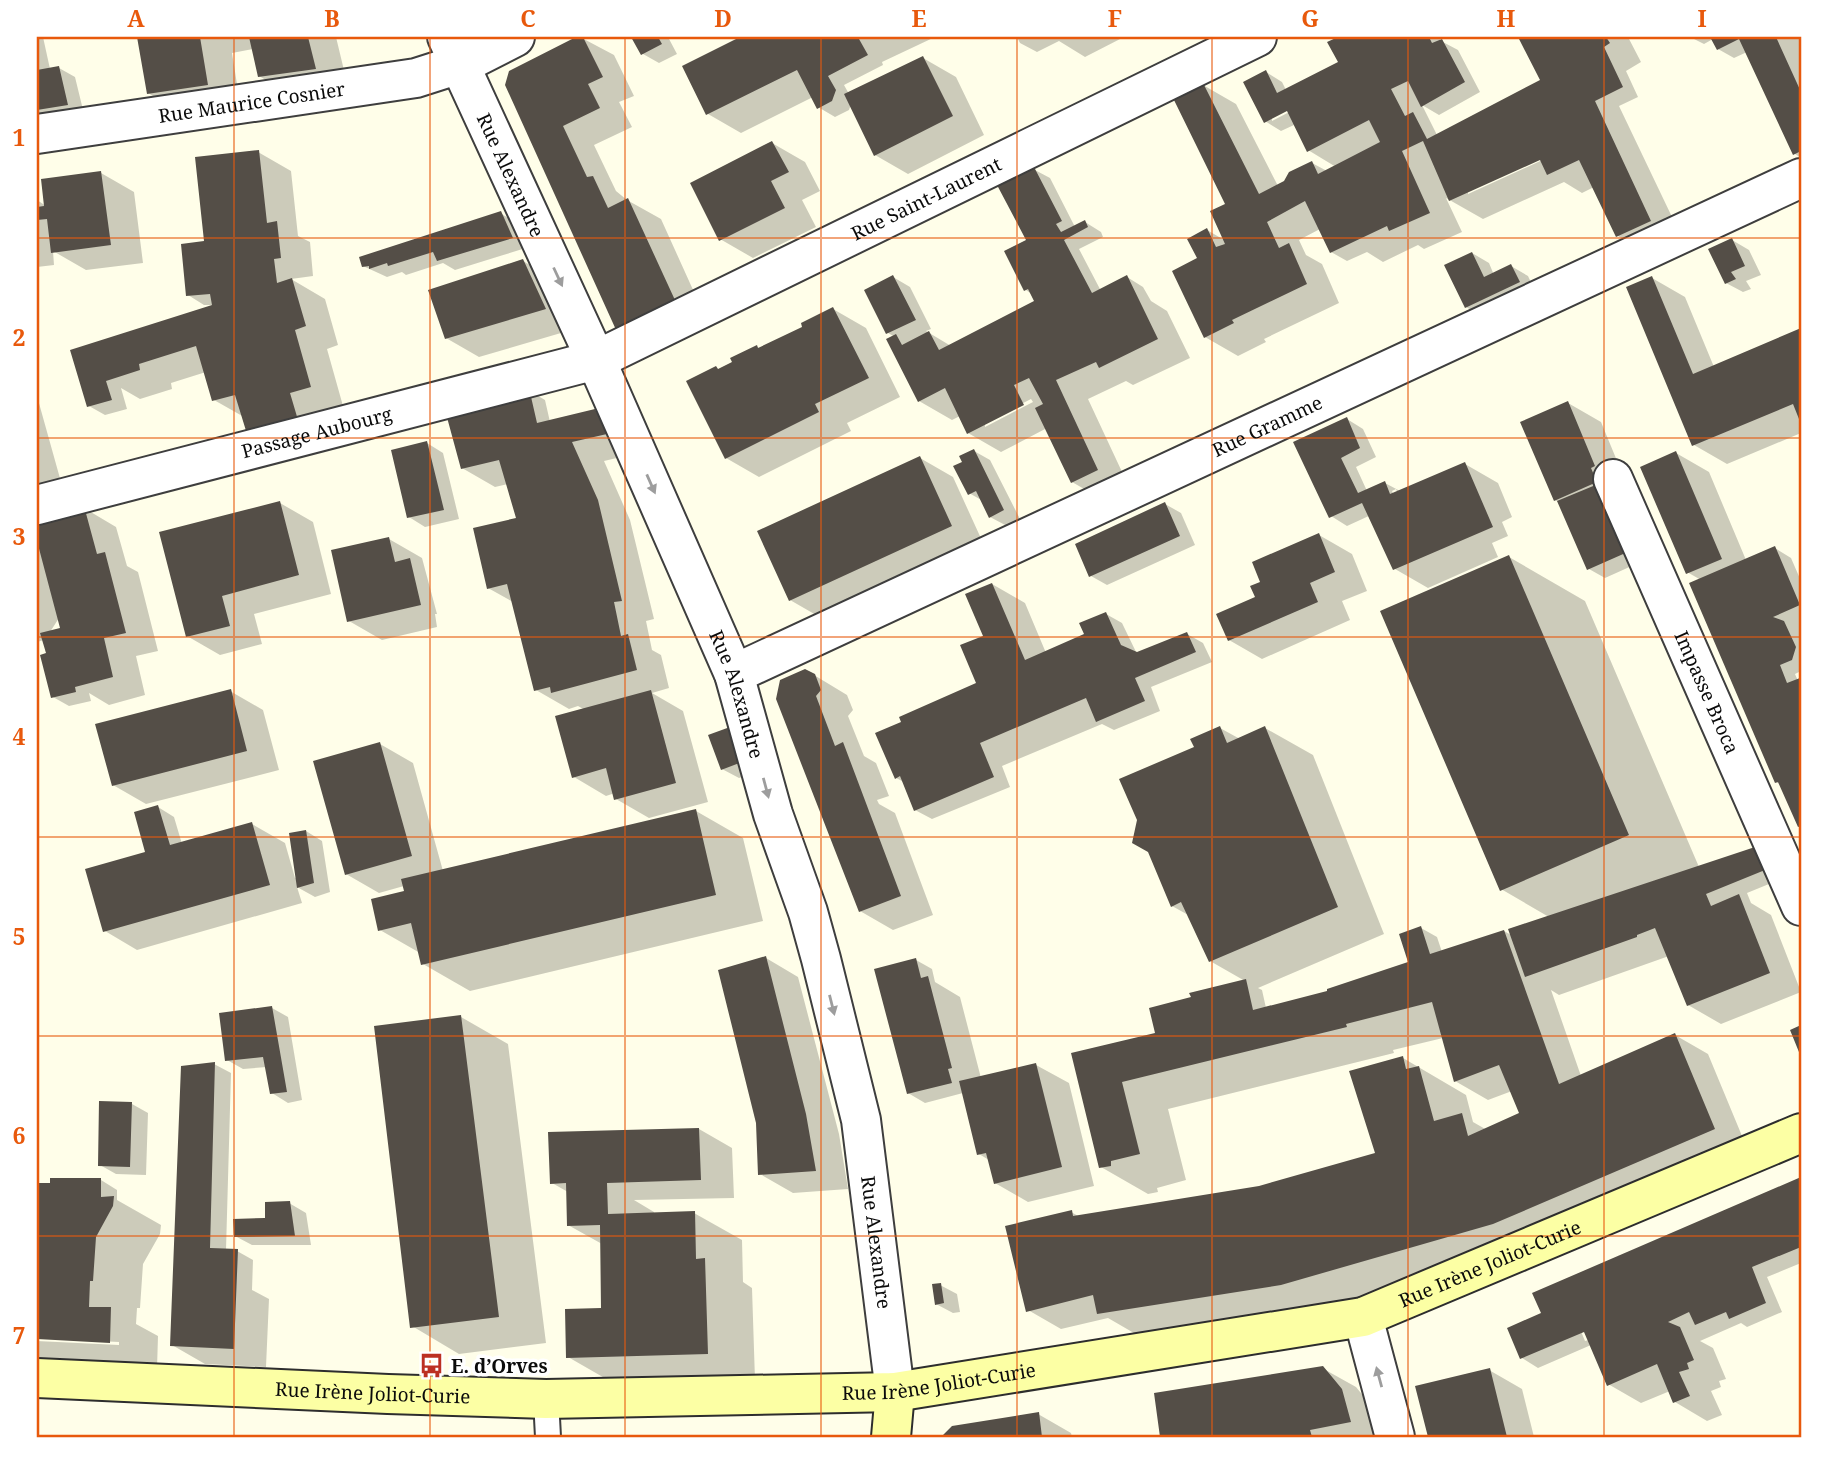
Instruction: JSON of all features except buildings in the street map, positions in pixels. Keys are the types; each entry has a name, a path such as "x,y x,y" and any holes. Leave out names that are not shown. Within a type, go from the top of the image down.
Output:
{"street":[{"name":"Rue Maurice Cosnier","path":"37,134 416,78 457,54 515,37"},
{"name":"Rue Saint-Laurent","path":"596,360 1257,37"},
{"name":"Rue Alexandre","path":"457,54 734,674 773,814 808,912 861,1120 895,1392"},
{"name":"Rue Gramme","path":"734,674 1801,178"},
{"name":"Passage Aubourg","path":"37,505 596,360"},
{"name":"Impasse Broca","path":"1613,479 1801,906"},
{"name":"Rue Irène Joliot-Curie","path":"37,1378 546,1399 895,1392 1363,1317 1801,1133"},
{"path":"1363,1317 1395,1437"},
{"path":"891,1437 895,1392"}],"lane":[{"path":"546,1399 548,1437"}],"place":[{"name":"E. d’Orves","path":"431,1366"}]}
